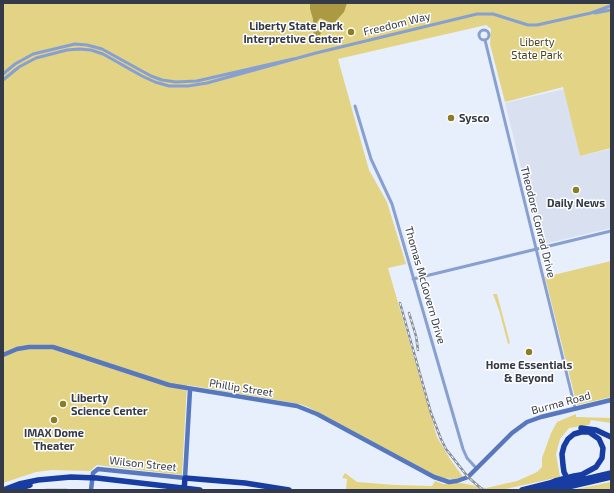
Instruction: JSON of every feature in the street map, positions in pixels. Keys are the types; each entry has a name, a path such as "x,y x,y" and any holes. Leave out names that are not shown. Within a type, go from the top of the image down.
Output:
{"highway":[{"path":"568,490 561,473 559,460 560,447 565,437 572,430 584,428 596,430 611,437"},
{"path":"571,490 564,468 562,454 564,446 568,439 574,434 589,432 597,436 601,443 603,451 602,458 598,465 576,481"},
{"path":"538,490 611,473"},
{"path":"3,490 19,484 38,480 71,477 97,478 200,490"},
{"path":"523,490 611,477"},
{"path":"184,490 185,478 245,483 288,490"},
{"path":"13,490 37,484 67,480 167,490"}],"street":[{"name":"Freedom Way","path":"3,80 16,69 44,55 71,49 83,49 99,52 146,79 160,84 188,86 207,83 480,13 496,14 528,25 535,25 547,24 610,7"},
{"name":"Theodore Conrad Drive","path":"485,40 575,408"},
{"name":"Freedom Way","path":"3,74 15,64 33,54 75,44 87,45 102,49 147,74 158,79 171,82 197,81 300,58"},
{"name":"Thomas McGovern Drive","path":"355,106 371,160 392,204 463,449 467,458 477,469"},
{"path":"413,279 611,231"},
{"name":"Phillip Street","path":"3,355 17,349 29,347 52,347 162,383 190,390 304,408 438,479 449,482 466,478"},
{"path":"185,478 190,390"},
{"name":"Burma Road","path":"466,478 477,469 512,433 524,424 537,418 611,400"},
{"name":"Wilson Street","path":"91,490 93,473 98,469 185,478"}],"shaded area":[{"path":"310,3 347,3 344,12 335,22 329,22 320,18 316,24 321,33 320,35 315,36"},
{"path":"564,89 580,156 611,149 611,228 540,245 505,103"}],"green space":[{"name":"Liberty State Park","path":"3,3 611,3 611,148 580,156 563,87 505,102 490,44 491,29 486,25 338,59 369,170 387,202 406,264 388,268 437,437 463,477 455,479 440,478 300,404 187,385 182,475 97,465 90,471 52,470 36,472 3,483"},
{"path":"611,261 611,397 577,405 545,277"},
{"path":"493,294 497,294 510,343 508,344 499,310"},
{"path":"576,414 576,417 611,418 611,423 591,420 589,425 569,428 560,439 556,454 560,477 501,490 346,489 347,479 342,478 345,473 357,482 432,486 435,481 443,484 461,483 486,488 517,481 537,472 542,467 542,458 551,433 557,422"},
{"path":"611,482 611,490 576,489"}],"railway":[{"path":"400,303 431,413 441,439 446,449 468,477 483,490"},
{"path":"409,313 416,336 418,350"},
{"path":"46,490 67,490"}],"place":[{"name":"Liberty State Park Interpretive Center","path":"351,32"},
{"name":"Sysco","path":"451,118"},
{"name":"Daily News","path":"576,190"},
{"name":"Home Essentials & Beyond","path":"529,352"},
{"name":"Liberty Science Center","path":"63,404"},
{"name":"IMAX Dome Theater","path":"54,420"}]}
